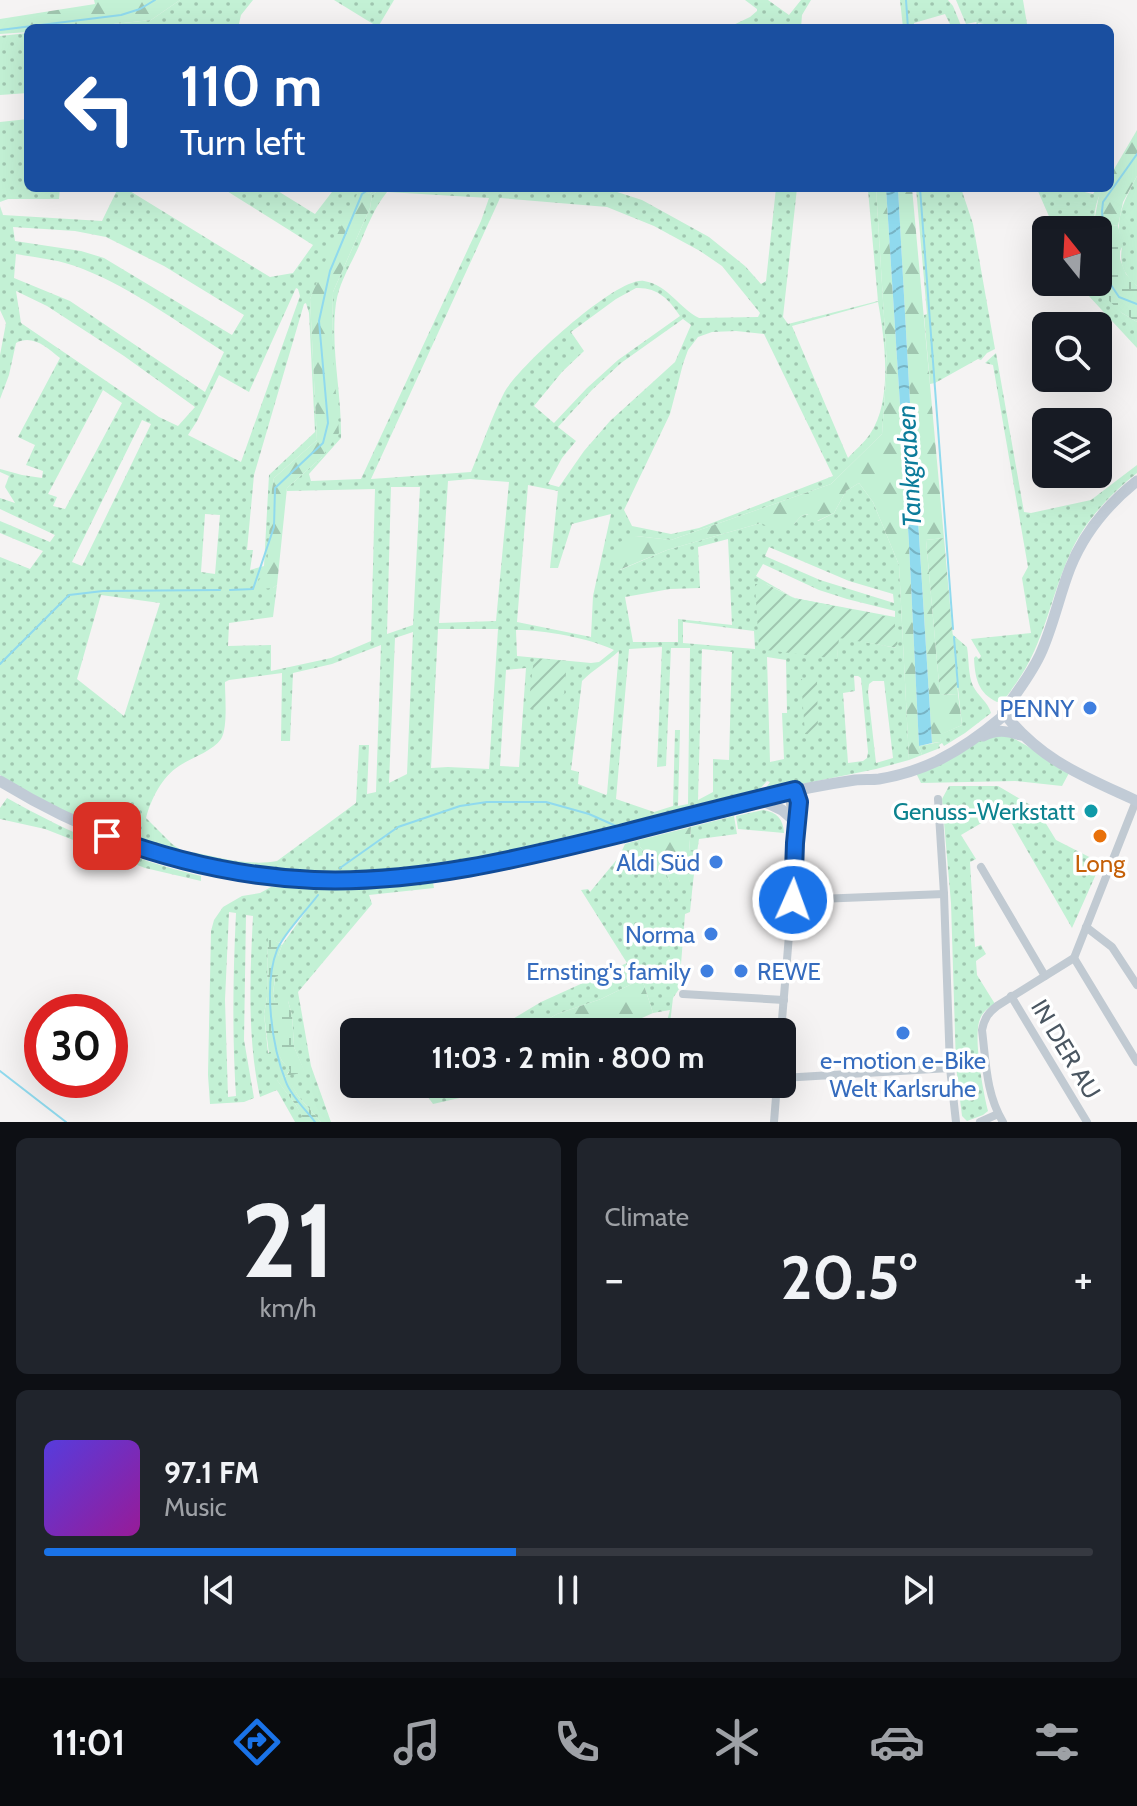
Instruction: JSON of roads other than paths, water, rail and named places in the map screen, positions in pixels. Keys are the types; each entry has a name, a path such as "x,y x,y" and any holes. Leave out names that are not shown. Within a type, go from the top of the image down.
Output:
{"main road":[{"path":"976,739 1002,717 1040,655 1082,543 1108,508 1137,481"},
{"path":"1003,712 1025,737 1051,759 1137,801"},
{"path":"0,781 88,828 170,858 237,872 313,880 387,877 467,868 571,846 795,790 859,779 934,755 955,745 1003,712"},
{"path":"859,779 878,779 914,769 994,731 1025,737"},
{"path":"758,799 782,810 791,818"}],"street":[{"path":"795,790 790,803 796,832"},
{"path":"782,1018 799,802 795,790"},
{"path":"938,799 950,1068 956,1122"},
{"path":"980,1122 1000,1118 989,1088 983,1021 989,1012 1011,996 1074,958 1137,801"},
{"path":"981,867 1045,976"},
{"path":"793,900 944,894"},
{"path":"1086,927 1112,947 1137,985"},
{"path":"1074,958 1137,1062"},
{"path":"683,994 784,1000"},
{"name":"IN DER AU","path":"1011,996 1087,1122"},
{"path":"796,1077 950,1068"},
{"path":"774,1122 776,1098"}],"water":[{"name":"Tankgraben","path":"886,192 898,192 910,403 914,407 917,452 914,456 932,743 919,746"}],"waterway":[{"path":"48,24 121,15 155,0"},
{"path":"906,0 908,24"},
{"path":"0,30 24,27"},
{"path":"1114,186 1137,154"},
{"path":"230,590 253,589 274,527 275,488 323,443 328,423 319,321 330,271 365,192"},
{"path":"920,192 953,629"},
{"path":"1110,192 1103,202 1102,211 1107,279 1119,297 1137,304"},
{"path":"0,664 69,595 103,591 220,590"},
{"path":"954,637 958,687"},
{"path":"340,868 398,827 460,806 487,802 546,802 589,814 616,826"},
{"path":"315,1122 286,1082 273,1034 270,998 277,950 318,895"},
{"path":"0,1071 66,1122"}],"place":[{"name":"PENNY","path":"1090,708"},
{"name":"Genuss-Werkstatt","path":"1091,811"},
{"name":"Long","path":"1100,836"},
{"name":"Aldi Süd","path":"716,862"},
{"name":"Norma","path":"711,934"},
{"name":"Ernsting's family","path":"707,971"},
{"name":"REWE","path":"741,971"},
{"name":"e-motion e-Bike Welt Karlsruhe","path":"903,1033"}]}
